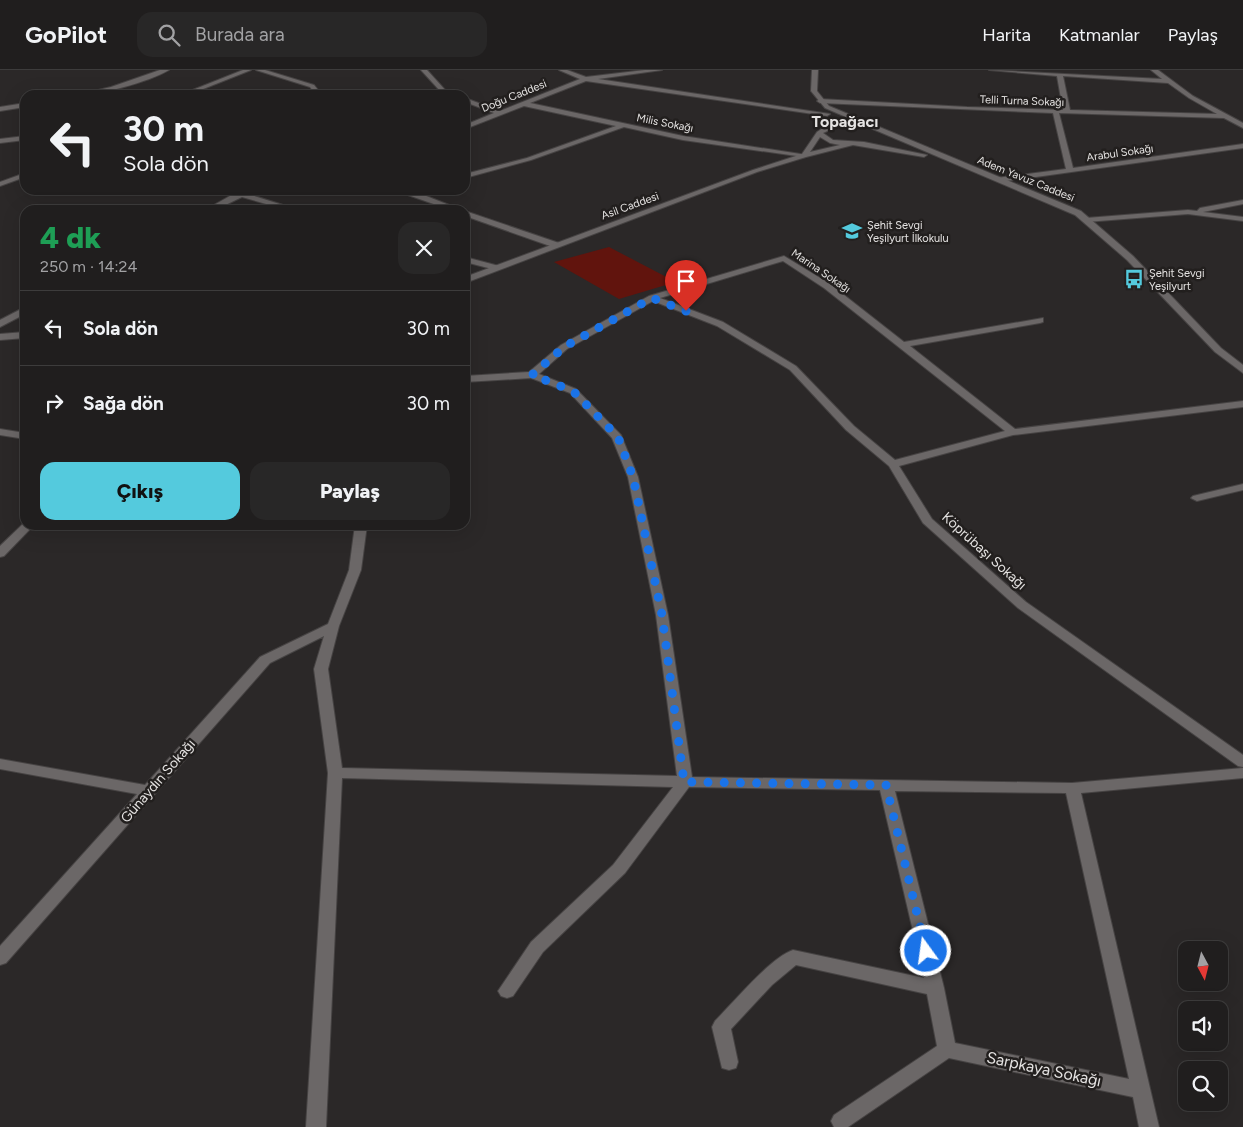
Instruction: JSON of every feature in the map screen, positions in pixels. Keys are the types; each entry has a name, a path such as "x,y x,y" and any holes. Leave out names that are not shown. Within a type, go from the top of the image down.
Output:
{"street":[{"path":"107,90 166,70"},
{"path":"196,90 248,70"},
{"path":"259,70 312,86 315,90"},
{"path":"424,70 442,90"},
{"path":"562,70 585,79 827,111 826,127"},
{"name":"Doğu Caddesi","path":"470,125 585,79 659,70"},
{"path":"815,70 814,91 820,101"},
{"path":"992,70 1060,76 1169,81"},
{"path":"1154,70 1224,116 1243,126"},
{"path":"1060,76 1067,112"},
{"name":"Adem Yavuz Caddesi","path":"820,101 827,111 1078,213 1130,258 1218,350 1243,370"},
{"name":"Telli Turna Sokağı","path":"820,101 1056,112 1224,116"},
{"path":"470,102 500,114"},
{"name":"Milis Sokağı","path":"524,104 683,138 804,155"},
{"path":"0,109 20,106"},
{"path":"1056,112 1070,170"},
{"path":"804,155 819,133 826,127 848,124 872,128"},
{"path":"470,175 529,159 624,125"},
{"path":"864,144 880,141 884,135 881,132"},
{"path":"819,133 825,139 851,144"},
{"path":"0,141 20,139"},
{"name":"Adem Yavuz Caddesi","path":"851,144 864,144 948,160"},
{"name":"Asil Caddesi","path":"470,278 804,155 851,144"},
{"name":"Arabul Sokağı","path":"999,180 1243,146"},
{"path":"0,184 20,177"},
{"path":"219,205 238,195"},
{"path":"243,195 278,205"},
{"path":"417,195 444,205"},
{"path":"1086,220 1188,212 1243,202"},
{"path":"1188,212 1243,219"},
{"path":"470,215 556,245"},
{"name":"Marina Sokağı","path":"532,375 564,347 652,298 784,258 827,286 1013,432"},
{"path":"470,260 496,268"},
{"name":"Köprübaşı Sokağı","path":"652,298 720,324 793,368 850,428 893,464 927,521 1022,606 1243,762"},
{"path":"0,324 20,313"},
{"path":"901,345 1040,320"},
{"path":"0,337 20,335"},
{"path":"470,379 532,375 573,391 618,437 633,477 662,615 684,782 619,869 537,947 507,991"},
{"path":"893,464 1013,432 1243,404"},
{"path":"0,432 20,435"},
{"path":"1197,498 1243,487"},
{"path":"0,553 23,530"},
{"path":"316,1127 335,773 321,669 333,626 355,570 360,530"},
{"name":"Günaydın Sokağı","path":"0,958 265,660 333,626"},
{"path":"0,764 149,791"},
{"path":"335,773 684,782 1072,788 1243,773"},
{"path":"841,1121 947,1049 935,988 886,785"},
{"path":"1072,788 1149,1127"},
{"path":"729,1062 721,1027 766,980 793,957 935,988"},
{"name":"Sarpkaya Sokağı","path":"947,1049 1141,1090"}],"shaded area":[{"path":"609,247 676,282 619,299 554,262"}],"place":[{"name":"Şehit Sevgi Yeşilyurt İlkokulu","path":"852,231"},
{"name":"Şehit Sevgi Yeşilyurt","path":"1134,279"}],"district":[{"name":"Topağacı","path":"845,121"}],"route":[{"path":"686,311 652,298 564,347 532,375 573,391 618,437 633,477 662,615 684,782 886,785 926,951"}]}
